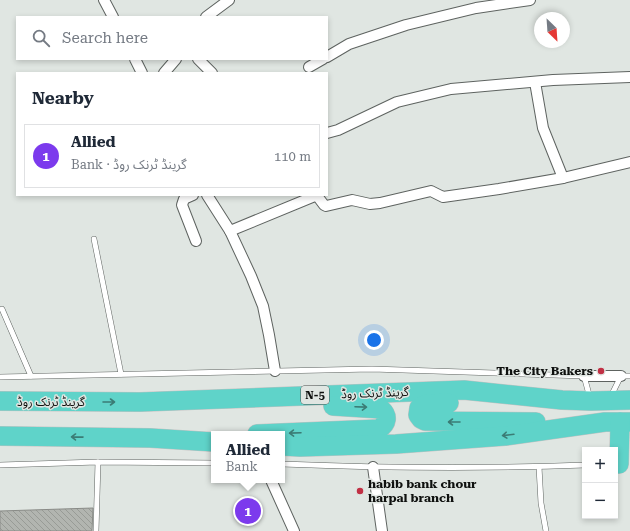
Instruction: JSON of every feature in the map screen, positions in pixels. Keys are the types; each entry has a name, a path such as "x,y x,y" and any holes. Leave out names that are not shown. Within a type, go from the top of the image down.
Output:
{"highway":[{"name":"گرینڈ ٹرنک روڈ","path":"0,402 140,402 464,390 562,400 630,400"},
{"path":"562,400 426,404 419,408 418,413 419,417 425,421 618,422"},
{"path":"140,402 377,408 384,411 386,417 385,424 378,429 285,433"},
{"path":"285,446 396,444 505,436 618,422"},
{"path":"618,422 620,464"},
{"path":"0,436 150,438 211,436"},
{"path":"150,438 211,442"}],"street":[{"path":"104,0 112,16"},
{"path":"207,16 229,0"},
{"path":"328,56 349,44 475,4 530,0"},
{"path":"135,60 141,72"},
{"path":"165,72 175,60"},
{"path":"199,60 211,72"},
{"path":"309,67 321,60"},
{"path":"328,133 338,130 397,102 451,89 553,80 630,77"},
{"path":"535,82 543,128 563,178"},
{"path":"230,231 316,196 326,206 352,200 370,204 431,191 444,197 563,178 630,162"},
{"path":"191,196 184,199 182,205 196,241"},
{"path":"209,196 230,231 263,306 275,371"},
{"path":"584,376 625,376"},
{"path":"373,467 382,531"},
{"path":"271,483 294,531"}],"lane":[{"path":"94,238 121,374"},
{"path":"2,309 31,376"},
{"path":"0,377 372,369 584,376 600,401 625,376"},
{"path":"96,531 98,462"},
{"path":"0,465 98,462 211,463"},
{"path":"285,464 373,467 539,467 582,465"},
{"path":"539,467 541,503 546,531"}],"building":[{"path":"93,508 92,531 0,531 0,511"}],"place":[{"name":"The City Bakers","path":"601,371"},
{"name":"habib bank chour harpal branch","path":"360,491"},
{"name":"Allied","path":"248,511"}]}
